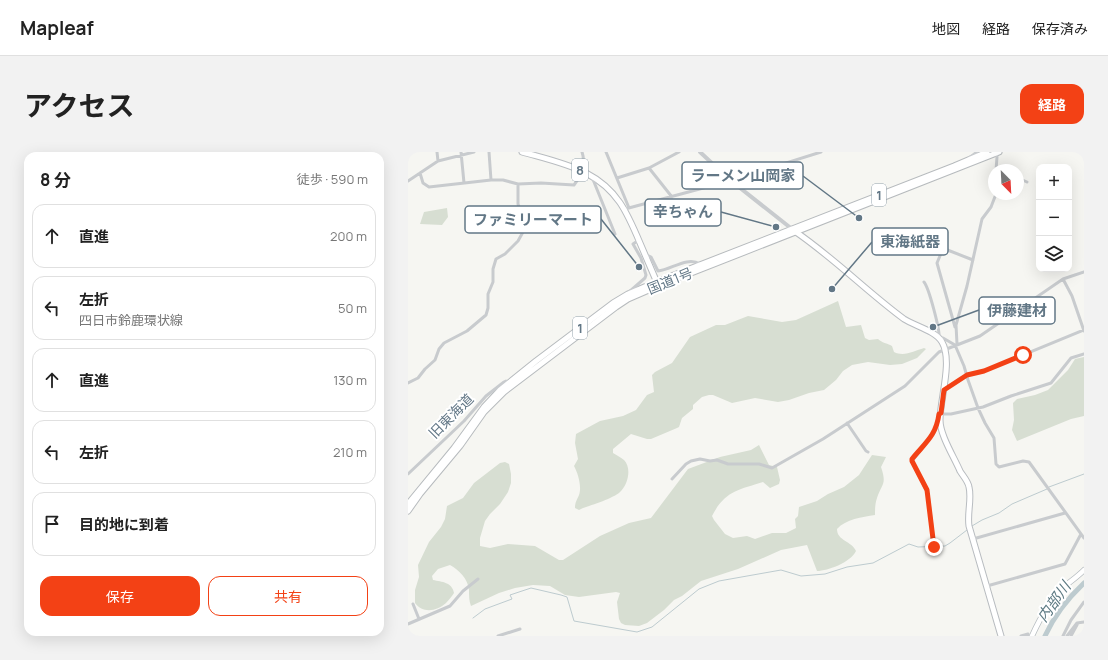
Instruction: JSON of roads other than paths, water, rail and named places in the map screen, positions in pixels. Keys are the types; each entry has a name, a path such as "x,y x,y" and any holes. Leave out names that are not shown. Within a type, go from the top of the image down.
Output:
{"main road":[{"name":"8","path":"522,152 582,171 602,182 627,209 657,284"},
{"name":"国道1号","path":"906,187 987,152"},
{"name":"国道1号","path":"408,504 452,451 484,407 621,298 997,152"},
{"name":"国道1号","path":"614,305 675,274 794,231"},
{"path":"794,231 905,319 939,338 945,350 944,390 940,422 946,441 969,487 968,514 973,539 1001,636"},
{"name":"国道1号","path":"408,511 420,494 460,446 484,412 510,385"},
{"path":"1032,636 1053,599 1064,587 1084,570"}],"street":[{"path":"436,152 438,161"},
{"path":"408,181 438,161 461,154 474,152"},
{"path":"489,152 491,180"},
{"path":"420,172 423,183 429,187 491,180 503,180 518,184 541,183 574,185 582,171 584,162 582,152"},
{"path":"606,152 617,178 627,209 730,180 821,152"},
{"path":"617,178 649,168 679,152"},
{"path":"700,152 730,180 794,231"},
{"path":"966,161 972,154 977,152"},
{"path":"996,164 997,152"},
{"path":"461,154 464,183"},
{"path":"649,168 672,197"},
{"path":"591,176 615,234"},
{"path":"408,383 418,378 424,369 435,360 439,349 444,343 467,331 486,315 488,308 488,294 493,282 493,269 496,259 505,254 518,241 524,228 524,221 518,204 518,184"},
{"path":"955,329 982,219 991,208 995,200"},
{"path":"621,298 642,281 646,275 641,258 633,244 639,240"},
{"path":"973,260 945,249 937,263 955,329 956,345 978,408 994,438 996,464 999,467 1023,461 1028,462 1084,538"},
{"path":"646,257 652,257 658,271 673,266 695,262 701,265"},
{"path":"673,266 675,274"},
{"path":"672,479 686,464 700,459 710,461 717,460 728,464 759,464 772,468 824,439 908,384 939,352 980,336 1063,279 1084,272"},
{"path":"944,390 967,376 988,370 1084,330 1072,296 1063,279"},
{"path":"924,282 940,335 939,338 943,338 956,345"},
{"path":"934,547 927,490 912,461 934,434 939,414 951,414 978,408 1051,383 1071,358 1084,354"},
{"name":"旧東海道","path":"408,474 464,421 486,396 506,381 510,385"},
{"path":"847,423 865,450 868,452"},
{"path":"973,539 1065,513"},
{"path":"987,586 1065,564 1081,534"},
{"path":"408,624 450,606 463,591 478,579"},
{"path":"1063,636 1071,620 1084,602"},
{"path":"413,604 419,619"},
{"path":"1067,636 1070,630 1078,623 1084,622"},
{"path":"1071,636 1078,623"},
{"path":"498,636 520,629"},
{"path":"1021,636 1028,634 1028,636"}],"waterway":[{"path":"1049,487 1084,474"},
{"path":"972,526 999,513 1012,504 1047,489"},
{"path":"473,618 485,609 512,599 510,595 531,588 567,597 574,621 637,632 652,627 699,589 719,581 781,570 801,576 825,574 847,567 873,563 909,544 918,547 945,546 967,530"},
{"name":"内部川","path":"1045,636 1062,608 1084,583"}],"place":[{"name":"ラーメン山岡家","path":"859,218"},
{"name":"辛ちゃん","path":"776,227"},
{"name":"ファミリーマート","path":"639,267"},
{"name":"東海紙器","path":"832,289"},
{"name":"伊藤建材","path":"933,327"}]}
